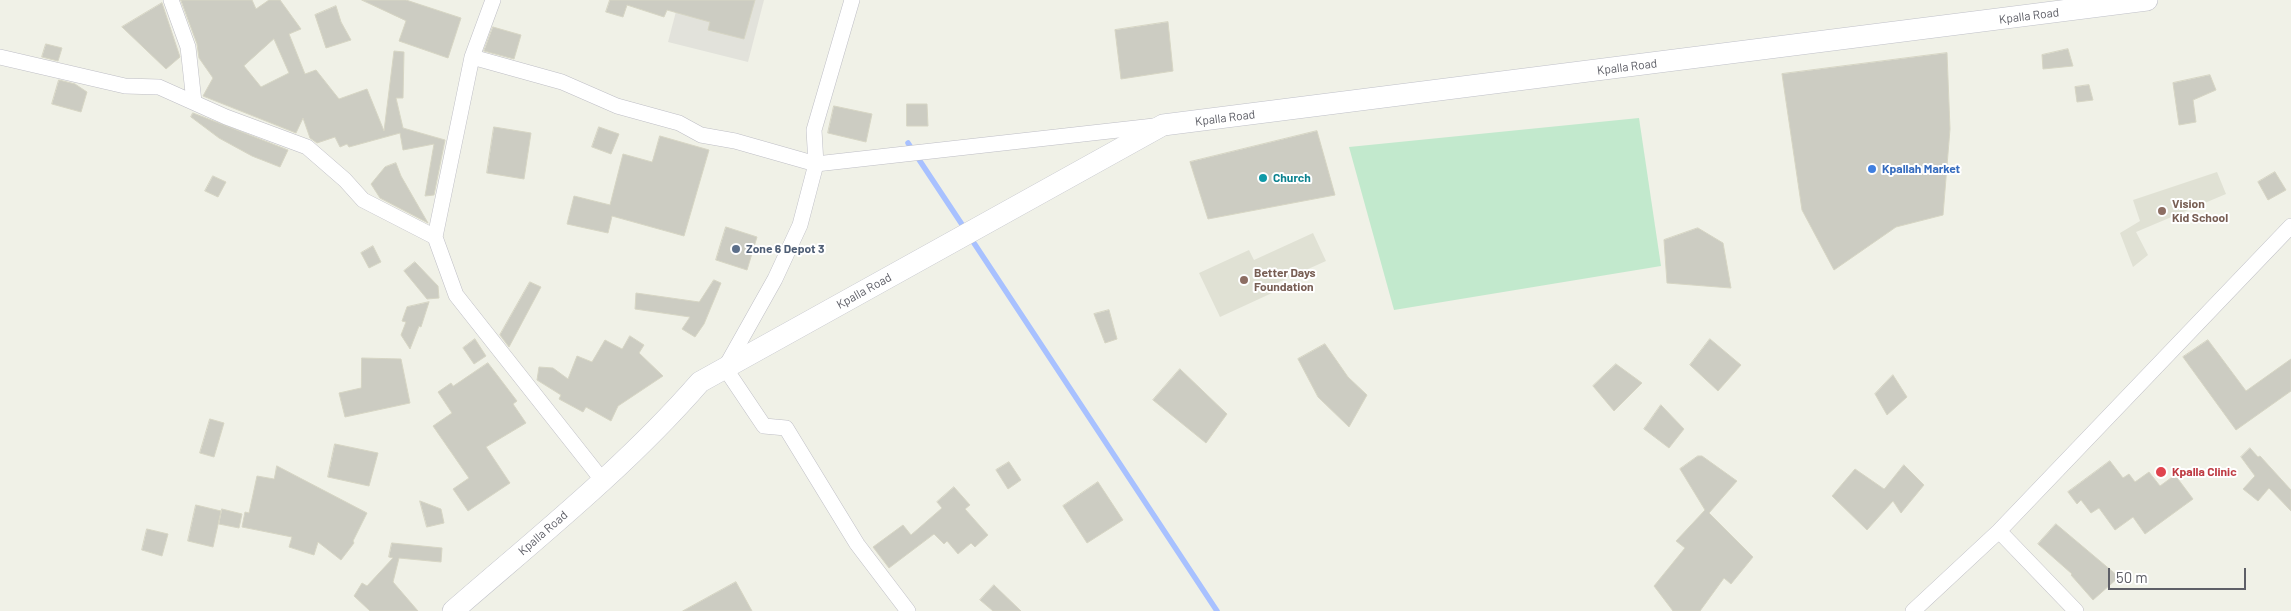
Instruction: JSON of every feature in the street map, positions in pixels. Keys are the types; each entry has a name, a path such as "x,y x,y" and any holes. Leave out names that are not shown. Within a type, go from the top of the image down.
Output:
{"street":[{"path":"171,0 188,47 194,102"},
{"path":"492,0 472,57 436,237 456,295 603,480"},
{"path":"852,0 814,130 816,164 800,225 774,279 725,368 764,426 786,428 857,544 908,611"},
{"name":"Kpalla Road","path":"452,611 603,480 671,415 700,382 1163,125 2149,0"},
{"path":"0,57 125,86 159,87 226,117 307,147 346,180 363,200 436,237"},
{"path":"472,57 562,82 617,106 679,124 701,135 735,141 816,164 1163,125"},
{"path":"1913,611 1999,531 2291,226"},
{"path":"1999,531 2076,611"}],"shaded area":[{"path":"679,0 764,0 748,62 668,42"},
{"name":"Vision Kid School","path":"2217,172 2226,194 2136,232 2148,255 2133,267 2120,233 2140,221 2133,200"},
{"name":"Better Days Foundation","path":"1313,233 1326,261 1270,286 1272,293 1220,317 1199,273 1249,250 1254,260"}],"green space":[{"path":"1639,118 1661,266 1394,310 1349,147"}],"building":[{"path":"181,0 252,0 256,9 269,0 280,0 301,29 289,34 305,74 316,70 339,99 367,89 384,131 394,51 404,52 403,98 396,98 403,128 445,140 434,195 425,196 434,144 403,150 400,133 349,147 347,144 340,147 335,137 317,143 310,138 303,118 296,133 203,96 213,78 199,58 197,44","holes":["274,39 289,73 261,87 244,66"]},
{"path":"362,0 406,0 461,18 448,58 399,41 406,21"},
{"path":"610,0 755,0 744,39 708,30 710,22 667,10 664,17 627,5 623,17 606,12"},
{"path":"162,3 180,57 166,69 122,27"},
{"path":"336,6 341,22 351,40 326,48 315,15"},
{"path":"1168,22 1173,71 1121,79 1115,30"},
{"path":"493,27 521,35 514,59 484,51"},
{"path":"46,44 62,48 58,61 42,57"},
{"path":"2068,49 2073,66 2043,69 2042,55"},
{"name":"Kpallah Market","path":"1947,53 1950,129 1943,215 1896,227 1834,270 1802,210 1782,74"},
{"path":"2210,75 2216,90 2193,100 2196,122 2179,125 2173,83"},
{"path":"59,80 75,84 87,92 81,112 52,104"},
{"path":"2089,85 2093,100 2077,102 2075,87"},
{"path":"907,104 927,104 928,126 907,126"},
{"path":"834,106 872,114 866,142 828,133"},
{"path":"193,113 288,150 280,167 252,156 219,138 191,117"},
{"path":"494,127 531,133 524,179 487,173"},
{"path":"599,127 619,134 611,154 592,147"},
{"name":"Church","path":"1317,131 1335,195 1208,219 1190,162"},
{"path":"660,136 709,150 684,236 612,216 608,233 567,224 574,196 610,205 623,154 652,162"},
{"path":"396,163 401,176 428,223 380,198 371,184 385,167"},
{"path":"2275,172 2286,190 2268,200 2258,182"},
{"path":"213,176 226,182 218,197 205,191"},
{"name":"Zone 6 Depot 3","path":"726,227 757,237 747,270 716,260"},
{"path":"1698,228 1723,243 1731,288 1667,283 1664,240"},
{"path":"373,246 381,262 369,268 361,253"},
{"path":"415,262 438,286 439,298 427,299 404,271"},
{"path":"714,280 721,283 704,324 695,337 682,329 690,317 635,309 636,293 699,302"},
{"path":"530,282 541,287 509,347 500,335"},
{"path":"429,302 421,327 419,326 410,349 401,335 406,322 402,321 407,307"},
{"path":"1109,310 1117,339 1105,343 1094,314"},
{"path":"630,336 644,345 639,353 663,376 618,406 611,421 586,407 583,412 559,399 561,395 537,380 539,367 553,368 568,379 577,356 592,362 605,340 622,349"},
{"path":"475,339 486,356 474,364 463,348"},
{"path":"1710,339 1741,365 1718,391 1690,365"},
{"path":"2208,340 2246,391 2291,359 2291,391 2236,430 2183,357"},
{"path":"1325,344 1348,377 1367,395 1349,427 1318,397 1298,359"},
{"path":"362,358 401,359 410,403 345,417 339,393 361,388"},
{"path":"488,363 517,401 513,404 526,423 486,447 510,483 468,511 453,489 469,478 433,426 452,413 438,392 451,383 453,386"},
{"path":"1616,364 1642,383 1614,411 1593,386"},
{"path":"1180,369 1227,414 1206,443 1153,400"},
{"path":"1893,375 1907,397 1887,415 1875,394"},
{"path":"1661,405 1684,429 1669,448 1644,429"},
{"path":"210,419 224,423 214,457 200,453"},
{"path":"335,444 378,453 369,486 328,477"},
{"path":"2250,448 2258,457 2260,456 2291,490 2291,511 2269,488 2258,501 2243,489 2255,476 2241,457"},
{"path":"1698,456 1702,456 1737,481 1709,513 1753,557 1731,584 1724,578 1700,611 1673,611 1654,586 1685,548 1676,541 1705,510 1680,469"},
{"name":"Kpalla Clinic","path":"2110,461 2123,478 2129,474 2135,482 2149,472 2160,486 2175,475 2193,499 2145,534 2133,517 2115,530 2099,508 2091,513 2081,500 2077,504 2068,492"},
{"path":"1009,462 1021,480 1008,489 996,470"},
{"path":"1904,465 1924,485 1901,513 1893,501 1867,530 1832,496 1855,469 1884,489"},
{"path":"277,466 367,513 353,541 354,543 341,560 318,542 314,555 289,547 292,537 242,527 245,512 249,513 257,476 274,479"},
{"path":"1098,482 1123,520 1087,543 1063,506"},
{"path":"954,487 970,505 965,509 988,535 975,547 971,543 958,554 947,541 944,544 934,534 889,568 873,547 903,525 911,535 942,508 937,502"},
{"path":"420,501 441,509 444,523 427,527"},
{"path":"196,505 221,511 213,547 188,541"},
{"path":"222,509 242,514 239,528 219,524"},
{"path":"2056,524 2119,577 2093,600 2072,574 2038,544"},
{"path":"147,529 168,534 162,556 142,550"},
{"path":"392,543 442,548 441,562 399,558 393,582 418,611 370,611 354,596 362,583 367,586 393,558 389,557"},
{"path":"736,582 752,611 683,611"},
{"path":"994,585 1021,611 993,611 980,600"}],"waterway":[{"path":"908,143 965,229"},
{"path":"970,237 1217,611"}],"place":[{"name":"Kpallah Market","path":"1872,169"},
{"name":"Church","path":"1263,178"},
{"name":"Vision Kid School","path":"2162,211"},
{"name":"Zone 6 Depot 3","path":"736,249"},
{"name":"Better Days Foundation","path":"1244,280"},
{"name":"Kpalla Clinic","path":"2161,472"}]}
